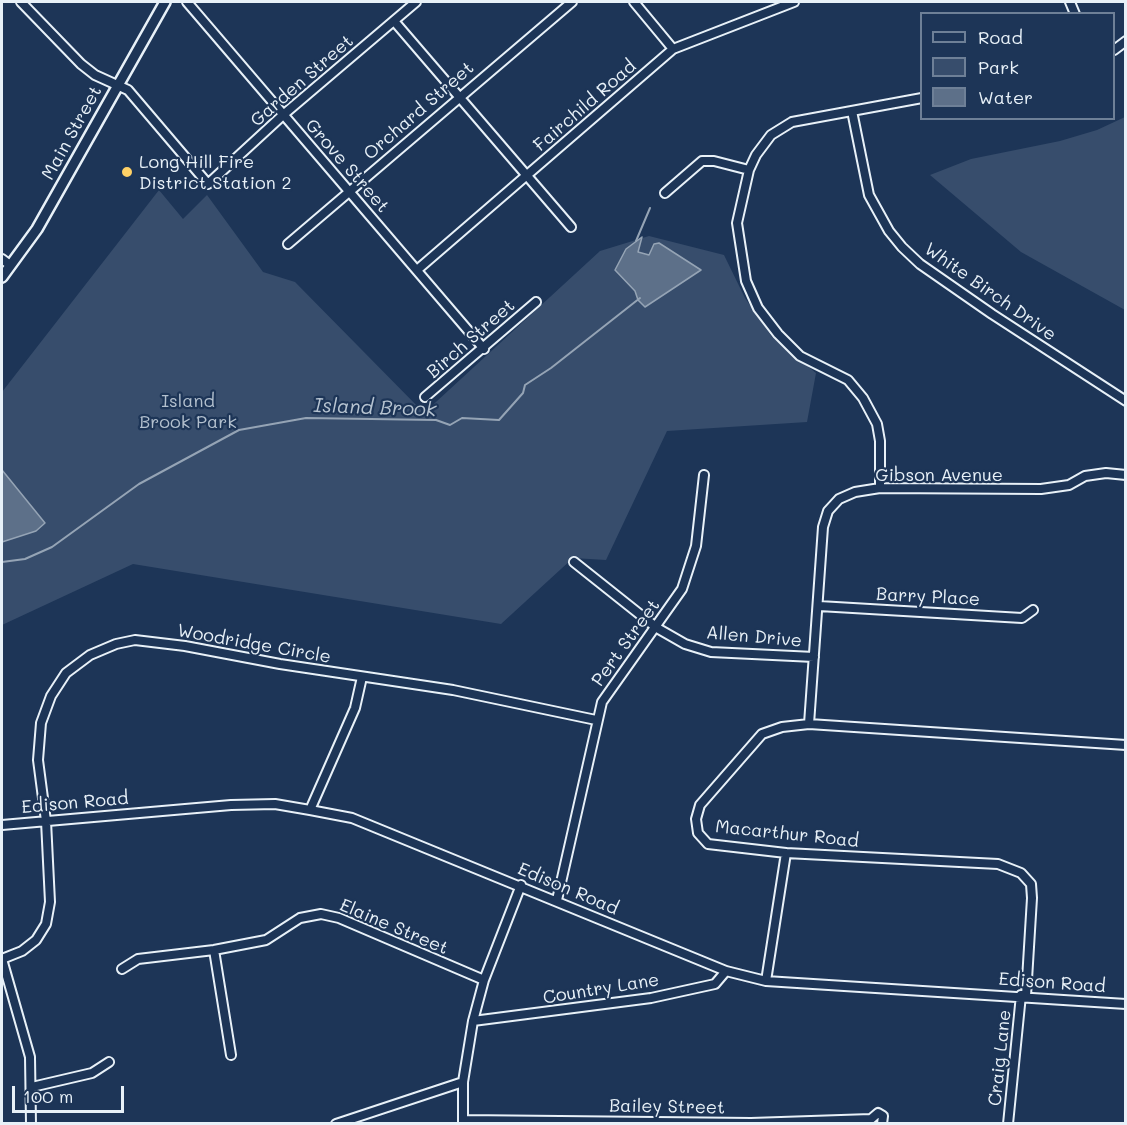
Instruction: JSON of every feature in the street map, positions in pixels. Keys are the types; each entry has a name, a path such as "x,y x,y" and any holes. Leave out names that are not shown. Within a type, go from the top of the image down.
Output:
{"main road":[{"name":"Main Street","path":"2,277 40,223 165,2"}],"street":[{"path":"21,2 81,64 95,75 118,83"},
{"name":"Grove Street","path":"188,2 484,349"},
{"name":"Garden Street","path":"118,83 128,90 208,184 283,115 417,2"},
{"name":"Orchard Street","path":"288,244 572,2"},
{"path":"634,2 673,49"},
{"name":"Fairchild Road","path":"417,270 673,49 772,5 794,2"},
{"path":"394,21 571,227"},
{"path":"880,488 880,441 877,424 863,398 848,380 800,356 778,334 758,308 746,281 737,223 749,170 756,155 771,135 792,122 920,98"},
{"name":"White Birch Drive","path":"852,111 869,195 889,231 902,247 920,264 992,314 1125,401"},
{"path":"665,193 702,160 749,170"},
{"path":"2,259 10,266"},
{"name":"Birch Street","path":"425,397 484,349 536,302"},
{"name":"Gibson Avenue","path":"809,724 819,606 820,552 828,511 839,499 880,488 1041,489 1069,485 1085,476 1106,472 1125,475"},
{"name":"Pert Street","path":"557,900 596,720 602,702 615,681 657,628 682,589 692,565 704,475"},
{"name":"Allen Drive","path":"574,562 657,628 685,644 711,651 814,657"},
{"name":"Barry Place","path":"819,606 1022,618 1033,610"},
{"name":"Woodridge Circle","path":"2,959 29,945 46,924 50,902 46,821 38,760 41,723 51,696 66,674 90,655 116,644 135,640 185,646 362,677 453,690 596,720"},
{"path":"310,810 355,708 362,677"},
{"name":"Macarthur Road","path":"1024,995 1032,884 1021,873 998,864 786,853 708,844 698,833 696,819 700,805 762,734 782,727 809,724 1125,745"},
{"name":"Edison Road","path":"2,825 231,805 275,804 352,818 726,971 766,981 1024,995 1125,1004"},
{"path":"766,981 786,853"},
{"path":"464,1122 463,1082 473,1021 484,980 520,885"},
{"name":"Elaine Street","path":"122,969 138,959 214,950 266,940 300,918 321,914 339,918 484,980"},
{"path":"214,950 231,1055"},
{"path":"2,959 30,1057 31,1124"},
{"name":"Country Lane","path":"473,1021 651,999 715,984 726,971"},
{"name":"Craig Lane","path":"1008,1124 1024,995"},
{"path":"32,1087 92,1073 109,1062"},
{"path":"336,1124 463,1082"},
{"name":"Bailey Street","path":"464,1122 872,1121 874,1113 880,1113 884,1118 882,1124"}],"green space":[{"path":"1125,117 1125,310 1021,252 930,175 971,159 1060,141 1097,130"},
{"name":"Island Brook Park","path":"159,190 183,219 207,195 263,272 295,282 424,413 600,251 649,236 724,255 745,298 772,337 816,373 807,422 667,431 606,560 573,558 501,624 133,564 2,625 2,392"}],"water":[{"path":"642,237 638,252 649,255 654,244 659,243 701,270 645,307 638,300 635,291 615,270 626,249"},
{"path":"2,470 45,523 36,531 2,542"}],"waterway":[{"name":"Island Brook","path":"636,241 650,208"},
{"name":"Island Brook","path":"2,562 25,559 52,547 139,484 239,430 306,418 436,420 450,425 462,418 499,420 523,393 525,385 551,368 640,298"}],"place":[{"name":"Long Hill Fire District Station 2","path":"127,172"}]}
